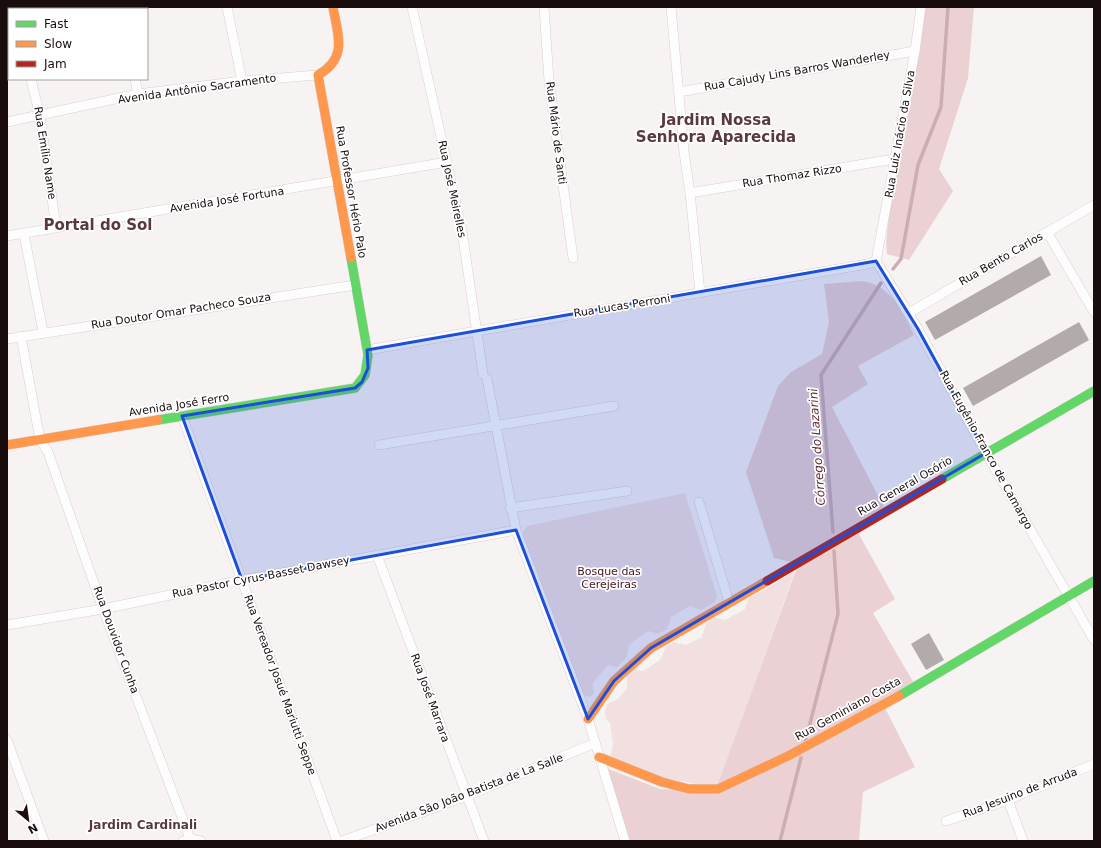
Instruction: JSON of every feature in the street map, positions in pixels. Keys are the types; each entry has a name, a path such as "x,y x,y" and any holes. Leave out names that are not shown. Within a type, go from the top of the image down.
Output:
{"street":[{"path":"227,7 242,81"},
{"path":"318,74 328,70 334,64 339,50 333,7"},
{"name":"Rua José Meirelles","path":"412,7 462,231 477,330 485,376 497,426 510,508 516,530 588,719 624,841"},
{"name":"Rua Mário de Santi","path":"544,7 550,81 573,258"},
{"path":"671,7 684,152 690,192 700,293"},
{"name":"Rua Luiz Inácio da Silva","path":"876,261 915,51 921,7"},
{"name":"Rua Cajudy Lins Barros Wanderley","path":"679,92 915,51"},
{"name":"Avenida Antônio Sacramento","path":"7,122 138,94 242,81 318,74"},
{"name":"Rua Professor Hério Palo","path":"318,74 367,350 368,368 362,382 355,388"},
{"name":"Rua Emílio Name","path":"31,80 40,116 56,227"},
{"path":"135,80 138,94"},
{"name":"Rua Thomaz Rizzo","path":"690,192 894,159"},
{"name":"Avenida José Fortuna","path":"7,236 338,182 447,162"},
{"name":"Rua Bento Carlos","path":"909,313 1094,205"},
{"path":"1047,232 1094,312"},
{"path":"24,234 43,332"},
{"name":"Rua Lucas Perroni","path":"367,350 867,264 876,261"},
{"name":"Rua Eugênio Franco de Camargo","path":"876,261 909,313 986,453 1094,640"},
{"name":"Rua Doutor Omar Pacheco Souza","path":"7,339 43,332 355,285"},
{"path":"21,336 40,440"},
{"name":"Avenida José Ferro","path":"7,446 355,388"},
{"name":"Rua General Osório","path":"588,719 614,682 651,648 1094,391"},
{"path":"379,445 614,406"},
{"name":"Rua Vereador Josué Mariutti Seppe","path":"182,416 337,841"},
{"name":"Rua Douvidor Cunha","path":"40,440 48,452 103,609 188,840"},
{"path":"510,508 627,491"},
{"path":"699,502 729,602"},
{"name":"Rua Pastor Cyrus Basset Dawsey","path":"7,625 103,609 242,580 516,530"},
{"name":"Rua José Marrara","path":"378,555 484,841"},
{"name":"Rua Geminiano Costa","path":"599,756 662,782 689,789 718,789 788,756 909,690 1094,581"},
{"path":"7,740 44,841"},
{"name":"Avenida São João Batista de La Salle","path":"342,841 467,796 595,743"},
{"name":"Rua Jesuino de Arruda","path":"946,821 1008,800 1094,764"},
{"path":"1008,800 1023,841"},
{"path":"188,840 201,841"}],"highlighted area":[{"path":"876,261 918,329 986,453 651,648 614,681 588,719 516,530 242,580 182,416 355,388 362,382 368,368 367,350"}],"green space":[{"name":"Bosque das Cerejeiras","path":"685,493 717,596 715,602 701,610 690,606 671,617 667,629 658,634 648,631 629,645 626,658 617,667 608,665 593,683 594,693 590,697 582,695 523,539 523,532 527,526"},
{"path":"795,571 717,788 612,768 610,758 613,744 610,723 606,719 605,712 607,704 618,699 627,688 627,675 635,669 643,671 660,660 666,647 673,642 686,645 702,637 706,624 713,617 725,620 745,609 748,599"}],"shaded area":[{"path":"923,7 974,7 968,78 939,169 953,191 909,260 887,254 886,243 895,164"},
{"path":"862,281 872,283 881,288 894,300 900,308 914,335 858,366 868,384 832,407 885,509 791,562 774,558 746,472 778,386 791,372 822,354 829,322 824,284"},
{"path":"856,529 895,599 873,613 915,685 883,704 915,767 863,792 859,841 623,841 598,765 660,789 715,792 799,562"}],"building":[{"path":"1041,256 1051,275 935,340 925,322"},
{"path":"1079,322 1089,340 973,406 963,388"},
{"path":"929,633 944,660 926,670 911,644"}],"waterway":[{"name":"Córrego do Lazarini","path":"893,269 901,259 918,165 941,107 948,7"},
{"name":"Córrego do Lazarini","path":"833,532 821,375 881,283"},
{"name":"Córrego do Lazarini","path":"805,743 838,614 834,551"},
{"name":"Córrego do Lazarini","path":"780,841 801,758"}],"traffic: fast":[{"path":"158,420 355,388 365,375 368,355 351,258"},
{"path":"942,479 1094,391"},
{"path":"899,696 1094,581"}],"traffic: slow":[{"path":"333,7 339,46 334,61 318,75 351,258"},
{"path":"7,445 158,420"},
{"path":"588,719 614,681 651,648 767,581"},
{"path":"599,757 662,782 689,789 718,789 788,756 899,696"}],"traffic: jam":[{"path":"767,581 942,479"}],"district":[{"name":"Jardim Nossa Senhora Aparecida","path":"716,128"},
{"name":"Portal do Sol","path":"98,225"},
{"name":"Jardim Cardinali","path":"143,825"}]}
